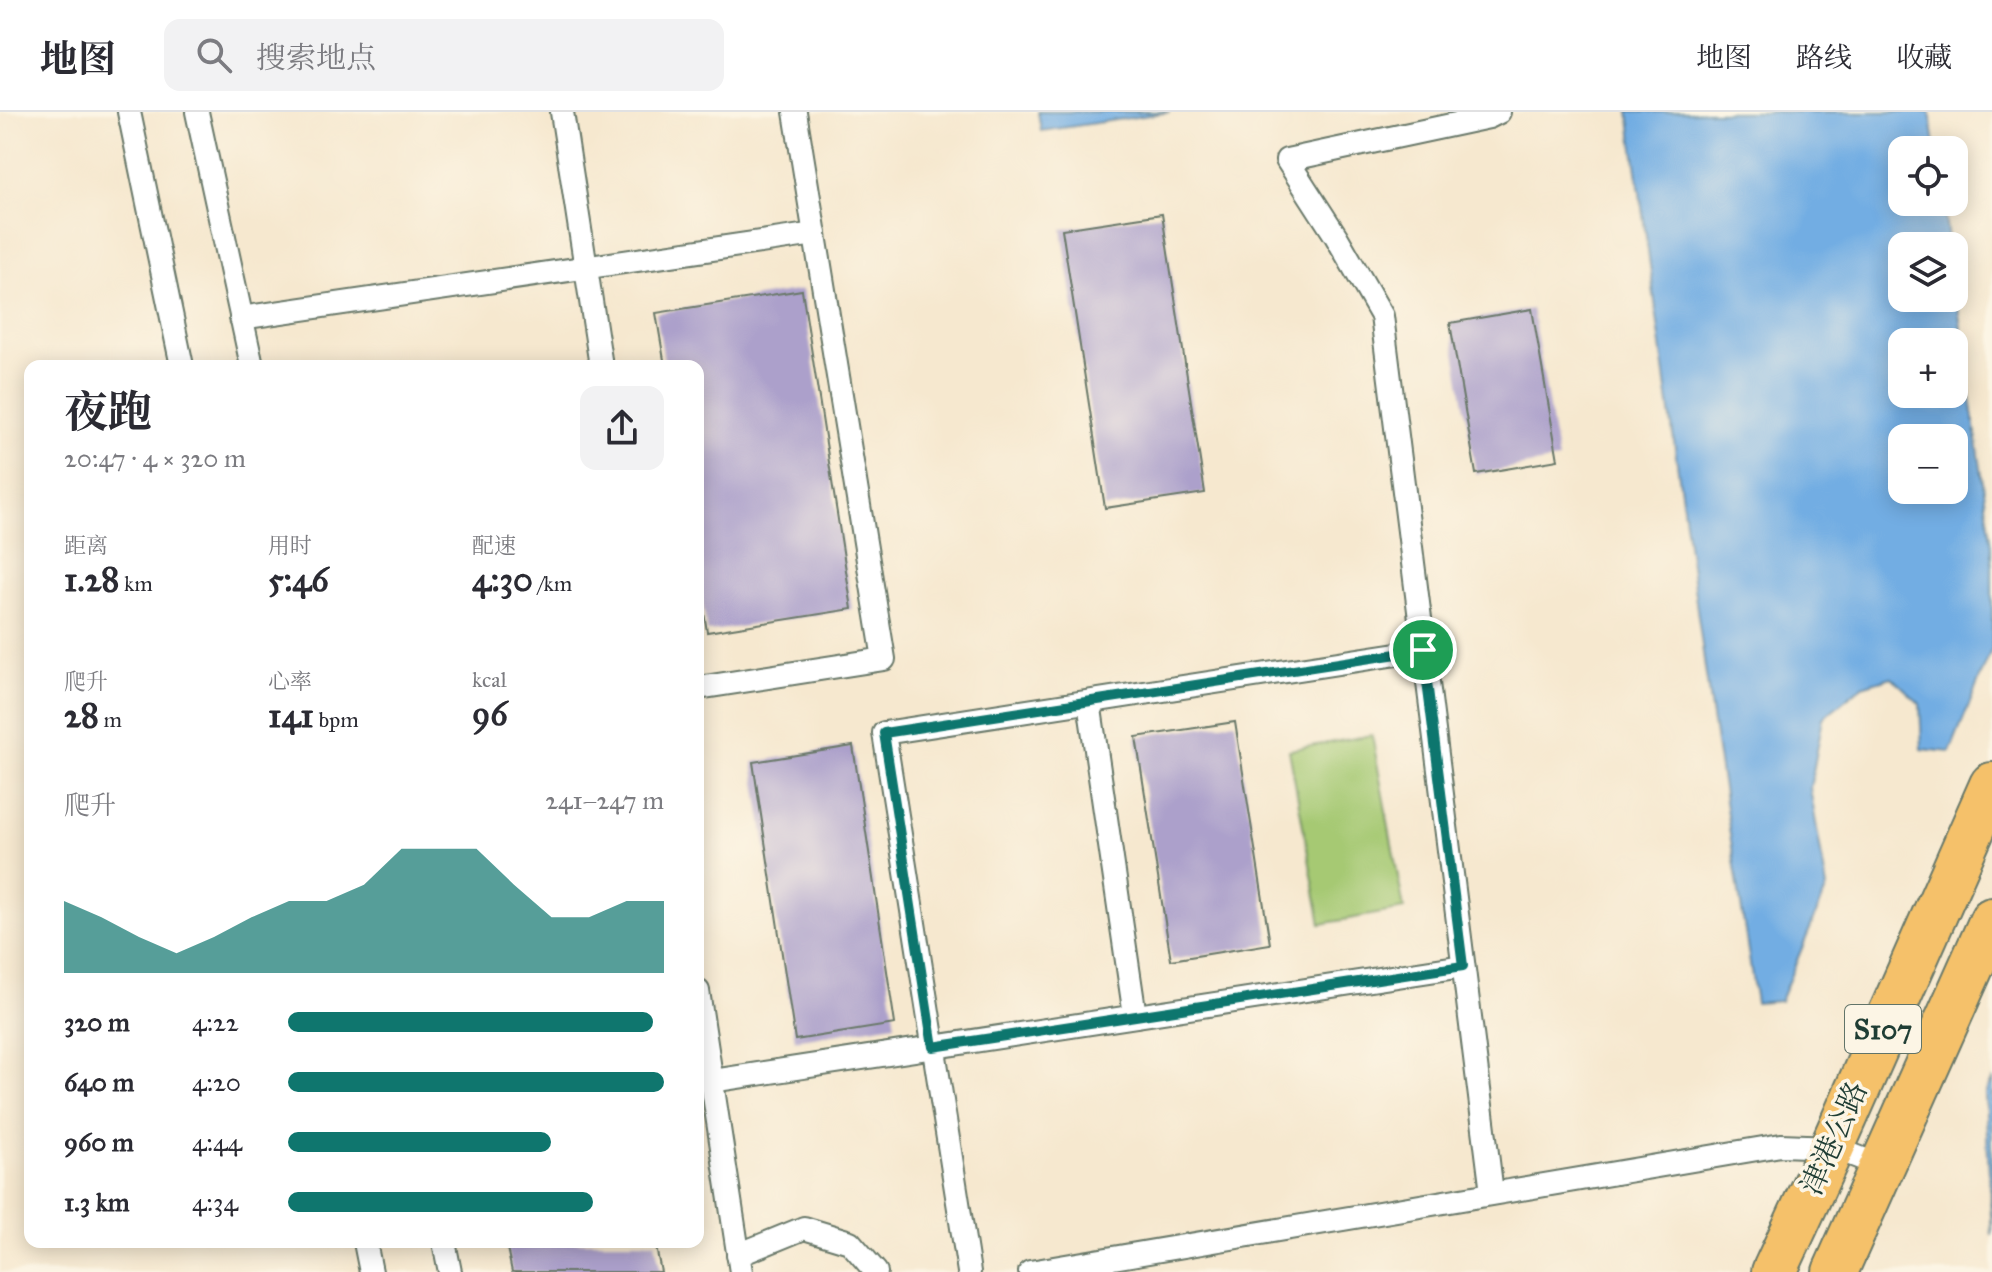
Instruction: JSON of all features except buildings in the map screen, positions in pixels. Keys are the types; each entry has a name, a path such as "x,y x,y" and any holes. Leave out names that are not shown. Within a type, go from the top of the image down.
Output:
{"main road":[{"name":"津港公路","path":"1774,1272 1992,785"},
{"name":"津港公路","path":"1835,1272 1992,920"}],"lane":[{"path":"129,112 181,360"},
{"path":"197,112 251,360"},
{"path":"562,112 600,360"},
{"path":"704,687 884,659 795,112"},
{"path":"1492,1193 1382,316 1287,160 1489,117 1499,112"},
{"path":"241,318 815,234"},
{"path":"969,1272 884,733 1423,650"},
{"path":"1089,702 1135,1016"},
{"path":"712,1081 1463,966"},
{"path":"704,1030 740,1263 804,1228 850,1242 876,1272"},
{"path":"1030,1272 1781,1145 1832,1147 1881,1166"},
{"path":"366,1248 371,1272"},
{"path":"445,1248 450,1272"}],"green space":[{"path":"1372,735 1404,909 1321,924 1289,750"}],"water":[{"path":"1038,112 1170,112 1041,131"},
{"path":"1629,112 1930,112 1934,136 1888,136 1888,216 1945,216 1947,232 1888,232 1888,312 1959,312 1961,328 1888,328 1888,408 1968,408 1968,377 1992,546 1992,648 1950,752 1922,749 1920,704 1892,677 1862,686 1823,718 1810,788 1827,888 1780,1001 1756,1003 1710,704"},
{"path":"1992,1079 1992,1235 1985,1094"}],"route":[{"path":"1423,650 1463,966 933,1047 884,733 1423,650"}]}
